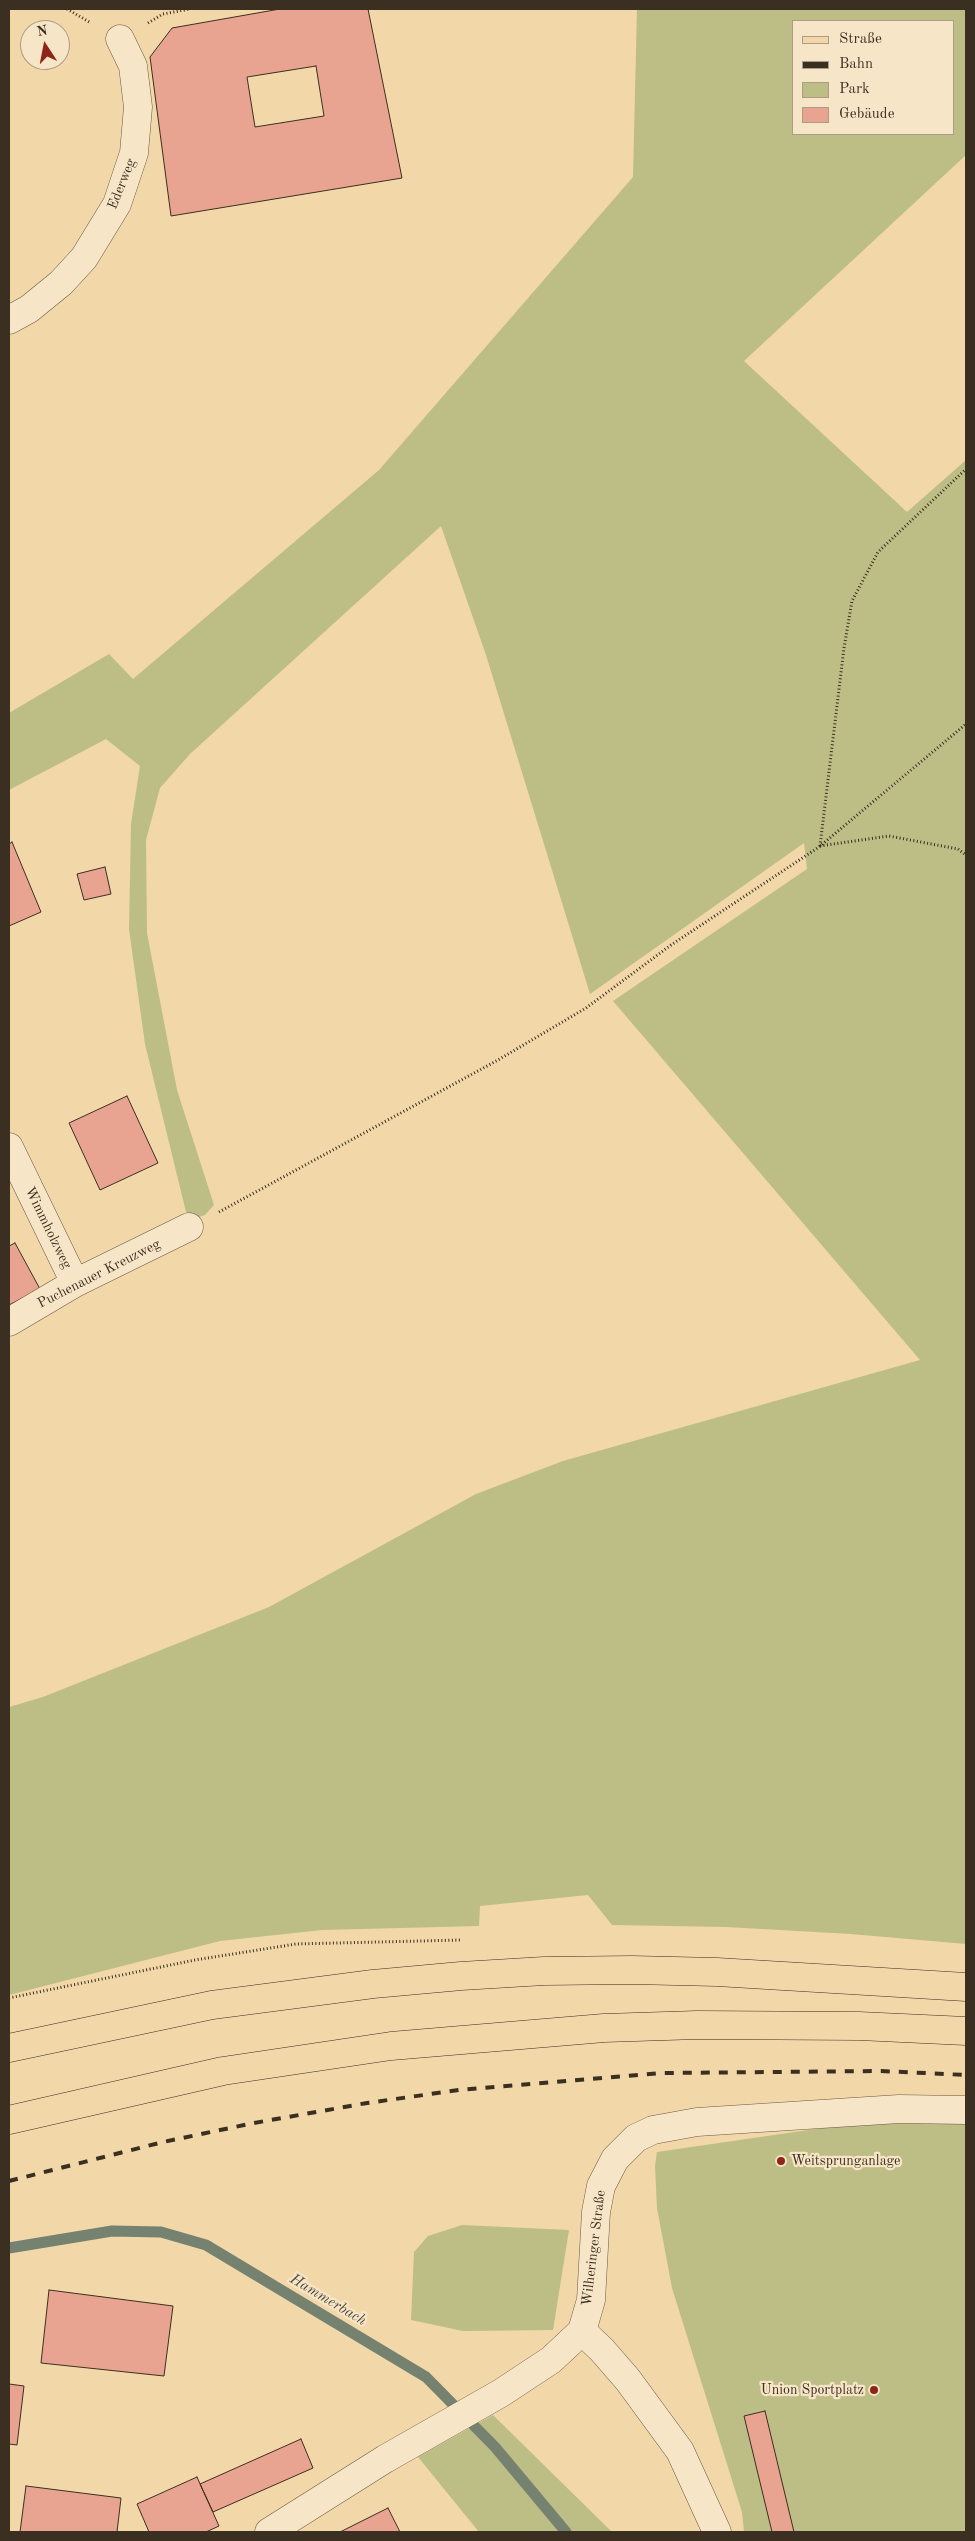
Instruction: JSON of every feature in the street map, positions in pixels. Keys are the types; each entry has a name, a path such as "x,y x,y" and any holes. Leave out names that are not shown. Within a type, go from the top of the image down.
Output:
{"main road":[{"path":"9,2048 103,2026 212,2005 373,1984 460,1976 544,1971 632,1970 718,1972 966,1987"},
{"path":"9,2120 223,2071 391,2046 604,2028 697,2025 859,2026 966,2030"}],"street":[{"name":"Ederweg","path":"9,320 29,309 61,283 84,258 116,204 134,153 138,107 133,66 120,39"},
{"name":"Wimmholzweg","path":"9,1146 75,1283"},
{"name":"Puchenauer Kreuzweg","path":"9,1322 75,1283 190,1227"},
{"name":"Wilheringer Straße","path":"582,2331 590,2300 596,2212 602,2186 614,2159 636,2138 653,2130 697,2122 899,2109 966,2110"},
{"path":"269,2532 417,2441 501,2393 551,2360 582,2331 602,2350 628,2380 680,2451 717,2532"}],"path":[{"path":"120,39 163,14 190,9"},
{"path":"820,846 844,648 852,601 878,552 966,469"},
{"path":"190,1227 498,1060 586,1008 670,945 820,846 966,724"},
{"path":"820,846 889,836 958,849 966,855"}],"green space":[{"path":"637,9 966,9 966,155 744,361 907,512 966,460 966,1944 851,1934 726,1927 612,1925 588,1895 480,1906 479,1926 322,1930 220,1941 9,1995 9,1707 43,1697 269,1607 476,1494 563,1461 920,1360 613,1001 807,869 804,843 590,994 486,655 441,526 190,754 160,788 146,840 147,933 177,1090 214,1205 205,1215 190,1220 186,1212 145,1044 129,929 131,824 140,766 106,739 9,790 9,713 109,654 133,679 379,470 633,177"},
{"path":"907,2122 966,2122 966,2532 744,2532 742,2512 672,2288 657,2208 655,2166 657,2152 836,2126"},
{"path":"462,2225 569,2230 553,2330 463,2331 411,2320 414,2252 428,2236"},
{"path":"493,2415 612,2532 479,2532 418,2457"}],"building":[{"path":"280,9 368,9 402,178 171,216 150,57 172,28","holes":["316,66 324,116 255,127 247,77"]},
{"path":"12,842 41,912 9,926 9,844"},
{"path":"105,867 111,894 84,900 77,874"},
{"path":"127,1096 158,1163 100,1190 69,1123"},
{"path":"15,1243 40,1289 9,1305 9,1246"},
{"path":"49,2290 173,2306 164,2376 41,2363"},
{"path":"9,2384 24,2386 17,2445 9,2444"},
{"path":"765,2411 794,2532 772,2532 744,2416"},
{"path":"301,2439 313,2468 213,2512 200,2484"},
{"path":"197,2477 219,2526 206,2532 149,2532 137,2504"},
{"path":"26,2486 121,2498 117,2532 20,2532"},
{"path":"388,2508 400,2532 340,2532"}],"waterway":[{"name":"Hammerbach","path":"9,2248 112,2231 161,2232 206,2245 426,2377 495,2447 566,2532"}],"railway":[{"path":"9,2181 163,2142 254,2123 367,2103 459,2090 661,2073 881,2071 966,2075"}],"place":[{"name":"Weitsprunganlage","path":"781,2161"},
{"name":"Union Sportplatz","path":"874,2390"}]}
